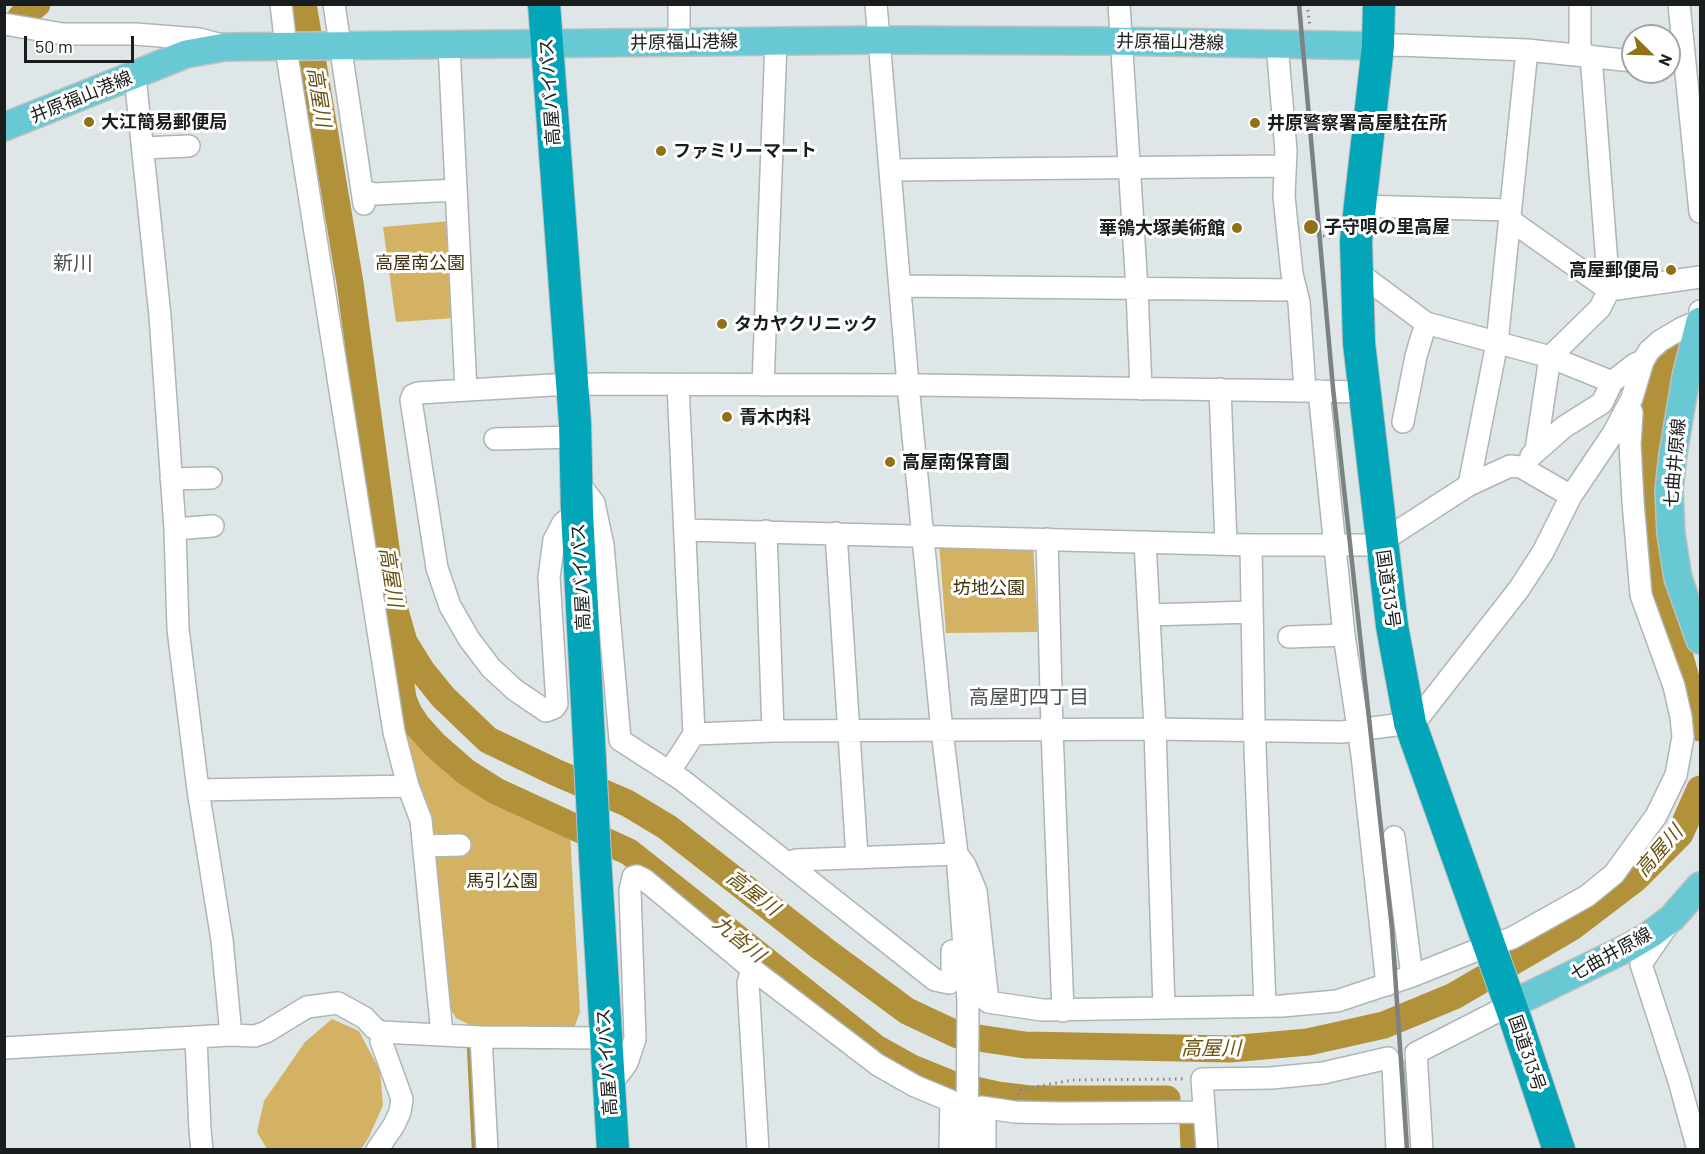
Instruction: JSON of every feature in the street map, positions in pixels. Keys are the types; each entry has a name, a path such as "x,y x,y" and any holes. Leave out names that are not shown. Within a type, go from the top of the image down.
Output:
{"highway":[{"name":"高屋バイパス","path":"544,4 573,386 595,856 613,1149"},
{"name":"国道313号","path":"1379,4 1378,46 1358,206 1356,277 1364,392 1392,627 1410,723 1509,1000 1559,1149"}],"main road":[{"name":"井原福山港線","path":"4,127 186,54 225,47 879,40 1378,46"},
{"name":"七曲井原線","path":"1700,320 1686,377 1673,454 1670,490 1671,534 1678,578 1701,640"},
{"name":"七曲井原線","path":"1509,1000 1629,947 1672,918 1701,886"}],"street":[{"path":"281,4 394,732 408,786 421,820 442,1034"},
{"path":"334,4 337,45 363,198 375,194 456,190"},
{"path":"679,4 679,42"},
{"path":"876,4 908,385 942,731 957,854 968,1000 967,1149"},
{"path":"1119,4 1142,389"},
{"path":"1536,450 1550,357 1600,308 1610,290 1580,4"},
{"path":"1679,4 1701,212"},
{"path":"4,24 63,34 135,34 199,39 216,42 225,47"},
{"path":"763,384 776,41"},
{"path":"1277,44 1286,151 1284,196 1292,274 1335,545 1344,635 1362,756 1387,985"},
{"path":"449,45 466,390"},
{"path":"1378,46 1527,50 1621,60"},
{"path":"1469,485 1497,343 1527,50"},
{"path":"135,76 160,315 175,529 178,629 198,790 222,940 231,1035"},
{"path":"143,148 189,146"},
{"path":"890,170 1285,166"},
{"path":"1358,206 1510,215 1610,290 1701,277"},
{"path":"1356,277 1368,280 1426,323 1550,357 1612,382"},
{"path":"901,286 1296,290"},
{"path":"694,734 773,731 1155,729 1342,732 1410,723 1419,717 1519,589 1544,552 1571,496 1601,454 1628,404 1636,387 1643,361 1649,351 1660,341 1700,320"},
{"path":"1403,422 1416,356 1426,323"},
{"path":"1521,468 1536,450 1564,427 1602,403 1612,382 1635,364 1643,361"},
{"path":"578,512 562,523 554,540 549,577 557,704 546,711 515,690 491,668 469,639 450,606 437,568 411,400 413,395 552,385 763,384 1364,392"},
{"path":"670,771 694,734 678,385"},
{"path":"1220,389 1226,543"},
{"path":"957,854 965,865 976,891 988,1002 1042,1010 1265,1006 1337,1001 1489,948 1547,920 1587,896 1614,874 1656,816 1671,788 1680,759 1683,737 1674,686 1641,595 1632,491 1630,444 1632,413 1628,404"},
{"path":"495,438 576,436"},
{"path":"685,530 1251,545 1367,545 1381,542 1469,485 1510,466 1521,468 1571,496"},
{"path":"171,479 211,478"},
{"path":"577,481 594,503 603,545 620,740 670,771 935,980 944,983 949,983 953,970 945,868 957,854"},
{"path":"175,529 213,526"},
{"path":"766,531 773,731"},
{"path":"836,533 856,857"},
{"path":"1047,539 1063,1011"},
{"path":"1145,542 1155,729 1164,1008"},
{"path":"1251,545 1251,612 1265,1006"},
{"path":"1149,615 1251,612"},
{"path":"1289,637 1344,635"},
{"path":"198,790 408,786"},
{"path":"1394,837 1412,976"},
{"path":"424,846 460,845"},
{"path":"789,863 796,860 957,854"},
{"path":"609,1088 627,1063 634,1039 630,890 633,877 637,876 645,880 752,969 878,1065 915,1086 969,1103 1015,1112 1204,1112"},
{"path":"1672,918 1641,964 1679,1081 1698,1149"},
{"path":"752,969 748,983 758,1149"},
{"path":"1422,1149 1416,1053 1509,1000"},
{"path":"4,1048 231,1035 255,1036 266,1032 307,1007 338,1003 365,1018 381,1032 481,1037 606,1038"},
{"path":"377,1149 394,1125 400,1112 402,1099 381,1041 381,1032"},
{"path":"481,1037 487,1149"},
{"path":"196,1038 202,1149"},
{"path":"1206,1149 1202,1078 1270,1078 1323,1073 1388,1058 1393,1065 1397,1149"},
{"path":"1393,1065 1417,1069"},
{"path":"950,1149 969,1103"},
{"path":"969,1103 985,1149"}],"path":[{"path":"1018,1093 1019,1090 1072,1080 1202,1078"}],"green space":[{"name":"高屋南公園","path":"450,221 456,318 396,322 383,227"},
{"name":"坊地公園","path":"939,542 1033,545 1038,632 946,633"},
{"name":"馬引公園","path":"413,727 431,754 470,785 570,832 580,1012 574,1028 472,1026 456,1018 442,996 403,734"},
{"path":"332,1019 359,1031 380,1071 383,1105 369,1137 361,1149 267,1149 257,1132 264,1101 305,1042"}],"waterway":[{"path":"21,17 37,4"},
{"name":"高屋川","path":"303,4 350,283 394,607 404,642 422,671 443,697 488,740 627,803 667,827 823,949 907,1011 958,1035 1025,1045 1230,1049 1308,1042 1384,1025 1454,996 1572,927 1635,879 1680,834 1700,789"},
{"name":"高屋川","path":"1700,346 1679,353 1664,373 1655,399 1650,473 1658,579 1700,728"},
{"name":"九沓川","path":"404,642 401,684 403,699 409,713 435,745 466,772 496,791 629,852 876,1048 912,1068 954,1085 997,1095 1030,1099 1167,1099"},
{"path":"403,699 403,714 408,733"},
{"path":"469,1044 474,1150"},
{"name":"九沓川","path":"1193,1122 1194,1150"}],"railway":[{"path":"1299,4 1333,388 1392,929 1407,1150"}],"place":[{"name":"大江簡易郵便局","path":"89,122"},
{"name":"井原警察署高屋駐在所","path":"1255,123"},
{"name":"ファミリーマート","path":"661,151"},
{"name":"子守唄の里高屋","path":"1311,227"},
{"name":"華鴒大塚美術館","path":"1237,228"},
{"name":"高屋郵便局","path":"1671,270"},
{"name":"タカヤクリニック","path":"722,324"},
{"name":"青木内科","path":"727,417"},
{"name":"高屋南保育園","path":"890,462"}],"district":[{"name":"新川","path":"73,263"},
{"name":"高屋町四丁目","path":"1029,697"}]}
